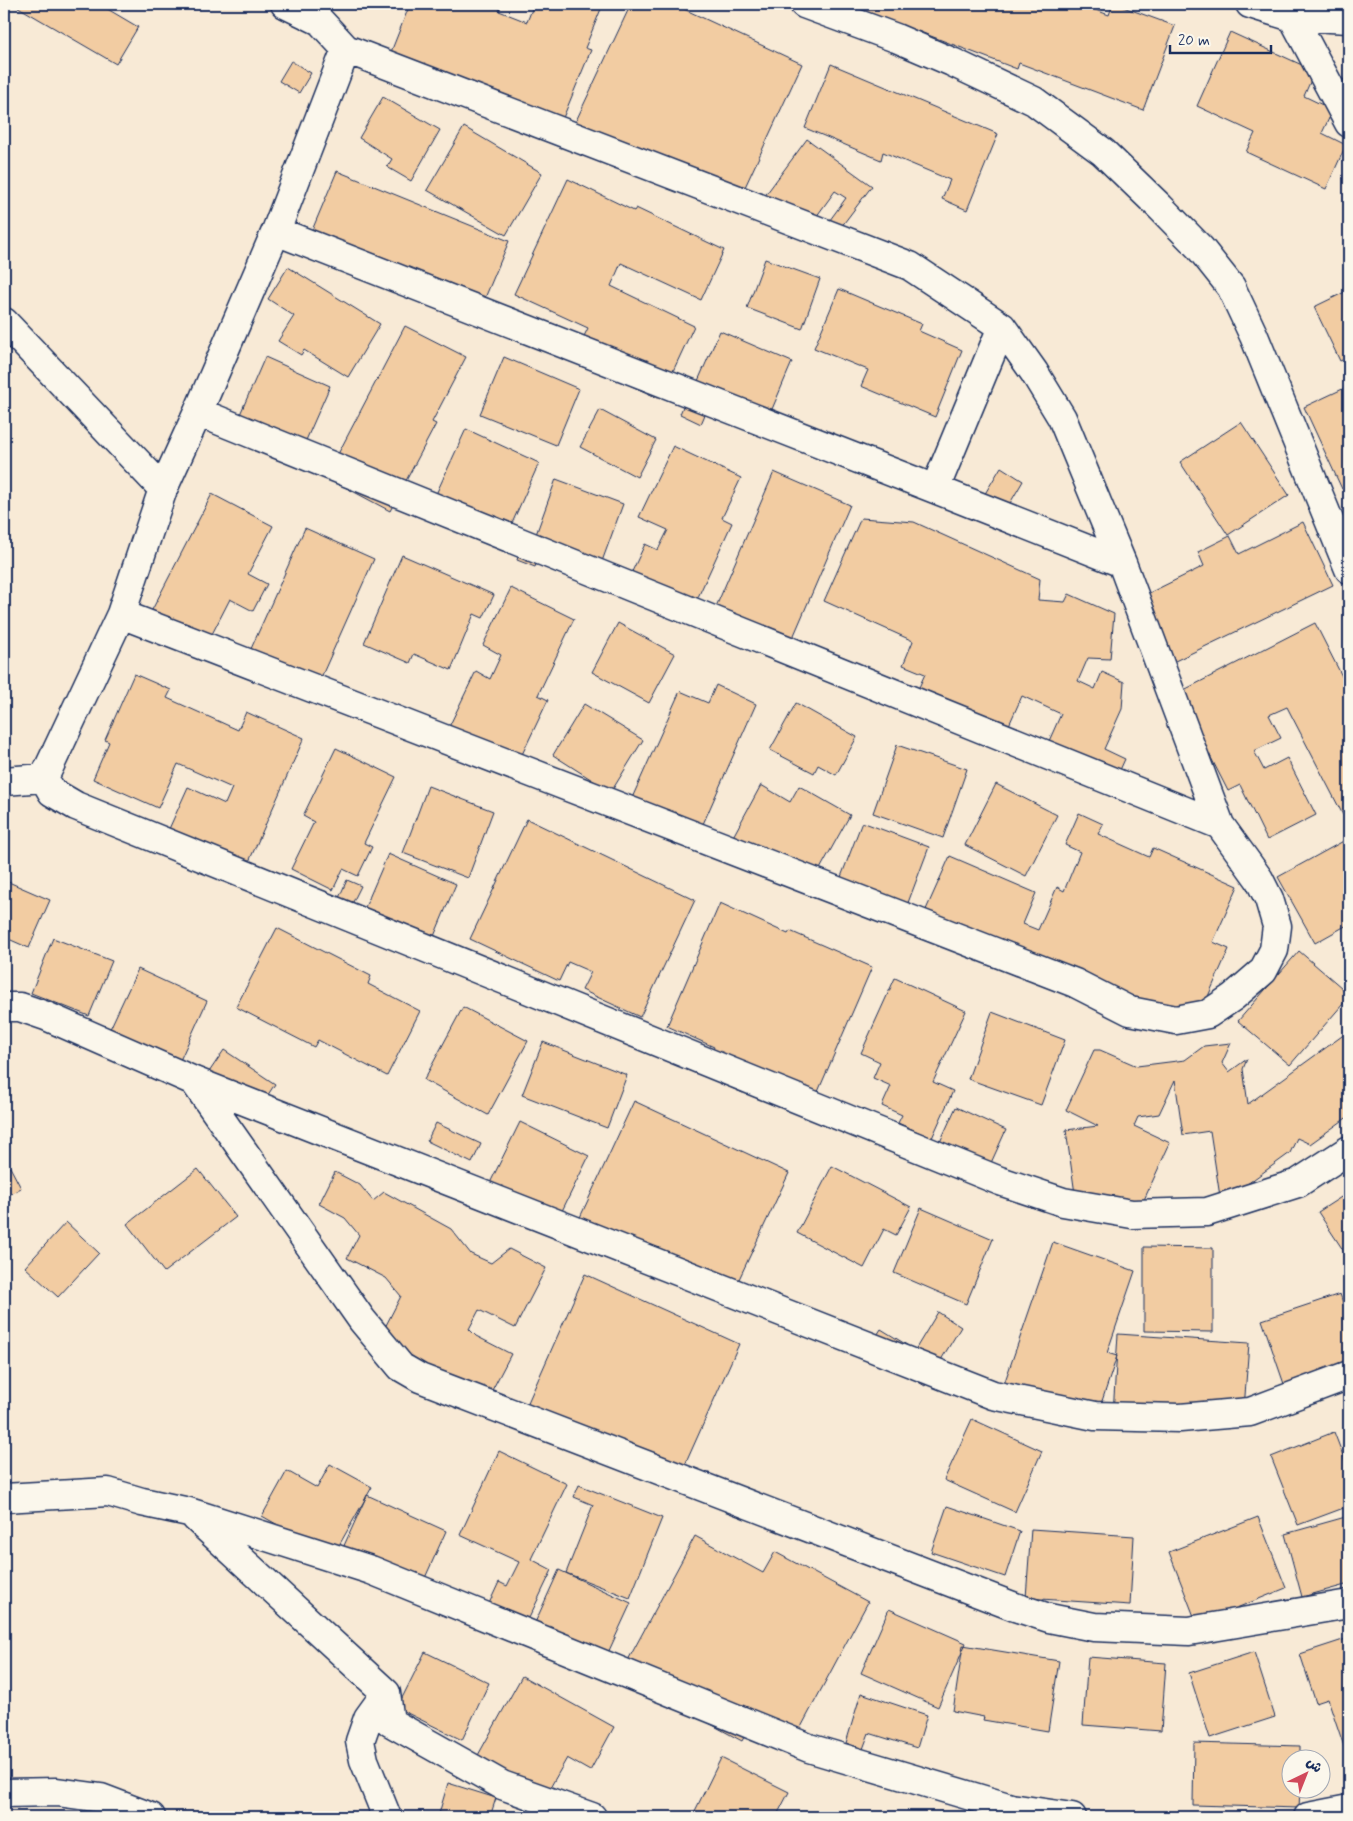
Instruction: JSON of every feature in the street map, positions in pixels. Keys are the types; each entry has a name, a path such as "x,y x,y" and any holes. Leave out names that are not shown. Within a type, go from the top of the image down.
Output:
{"street":[{"path":"121,614 1075,983 1130,1011 1176,1020 1208,1014 1233,997 1263,971 1274,950 1277,926 1269,899 1259,879 1220,825 1122,564 1062,418 1034,372 1002,327 910,266 346,49 324,12 284,4"},
{"path":"804,4 896,38 1034,101 1103,152 1200,248 1231,287 1254,336 1349,568"},
{"path":"1250,4 1292,16 1349,38"},
{"path":"1292,16 1349,19"},
{"path":"1292,16 1349,123"},
{"path":"44,778 121,614 163,488 276,231 346,49"},
{"path":"276,231 1122,564"},
{"path":"4,322 163,488"},
{"path":"935,490 1002,327"},
{"path":"198,412 1220,825"},
{"path":"4,782 44,778"},
{"path":"44,778 52,792 76,806 1000,1181 1063,1202 1132,1214 1207,1212 1298,1183 1349,1150"},
{"path":"4,1007 20,1007 46,1016 194,1081 993,1395 1095,1416 1180,1418 1250,1412 1349,1375"},
{"path":"194,1081 362,1320 401,1367 420,1378 1015,1607 1049,1618 1094,1627 1189,1631 1349,1604"},
{"path":"4,1498 108,1492 142,1502 190,1512 371,1570 809,1748 1011,1808 1072,1817"},
{"path":"190,1512 386,1693 390,1722 502,1785 592,1817"},
{"path":"386,1693 368,1718 360,1741 364,1760 387,1817"},
{"path":"4,1793 57,1792 101,1798 150,1817"},
{"path":"1308,1817 1349,1809"}],"building":[{"path":"13,4 99,4 138,27 116,64"},
{"path":"410,4 502,4 499,11 527,22 534,4 603,4 585,48 591,50 558,130 389,57"},
{"path":"631,4 673,4 802,64 739,200 575,123"},
{"path":"833,4 1079,4 1109,15 1113,4 1115,4 1175,26 1143,110 1019,63 1017,69 915,30 909,48"},
{"path":"1230,32 1315,71 1304,96 1333,110 1322,133 1346,145 1326,189 1246,152 1255,133 1197,106"},
{"path":"291,61 311,73 299,93 279,81"},
{"path":"831,64 998,134 967,210 942,199 950,180 883,152 881,160 805,128"},
{"path":"1349,75 1349,96 1339,83"},
{"path":"383,97 440,130 411,181 387,167 392,159 359,138"},
{"path":"464,127 542,173 506,235 427,190"},
{"path":"807,139 872,186 838,231 827,224 846,198 835,191 808,228 764,197"},
{"path":"337,171 509,241 485,298 434,277 428,290 305,247"},
{"path":"568,179 634,211 636,208 724,250 701,300 621,263 611,286 694,326 660,399 573,359 588,328 514,294"},
{"path":"765,259 820,279 802,329 747,308"},
{"path":"288,267 380,324 348,377 304,350 301,355 278,341 294,316 268,299"},
{"path":"839,289 922,324 919,331 962,350 935,417 861,386 868,370 814,348"},
{"path":"1349,290 1349,357 1340,361 1314,307"},
{"path":"405,326 466,357 432,422 436,424 390,511 326,477"},
{"path":"720,331 792,362 767,421 694,390"},
{"path":"265,357 330,386 296,463 231,435"},
{"path":"504,357 579,389 556,445 480,414"},
{"path":"1349,386 1349,486 1342,489 1304,407"},
{"path":"690,389 712,398 701,424 680,414"},
{"path":"600,410 656,440 637,477 580,447"},
{"path":"1241,422 1289,495 1228,535 1180,462"},
{"path":"466,429 539,463 505,539 431,505"},
{"path":"673,446 741,478 722,518 732,523 693,608 629,578 645,544 658,550 668,530 639,517"},
{"path":"1001,467 1023,481 1006,510 983,497"},
{"path":"774,472 850,505 782,663 706,630"},
{"path":"556,479 623,504 597,575 540,554 535,567 517,560 525,537 534,540"},
{"path":"212,494 273,526 248,574 267,584 253,611 230,599 209,640 152,610"},
{"path":"861,518 914,522 1040,579 1038,600 1065,602 1069,594 1114,614 1110,659 1088,658 1078,681 1095,689 1102,672 1124,682 1122,709 1104,749 1125,759 1111,790 1041,759 1061,714 1022,696 1005,734 916,694 925,674 903,665 913,641 824,601"},
{"path":"1303,522 1333,585 1173,662 1141,597 1204,566 1198,552 1230,536 1239,554"},
{"path":"305,528 374,559 315,691 246,660"},
{"path":"402,555 494,595 483,618 474,614 451,670 414,654 410,663 364,643"},
{"path":"511,588 574,619 538,695 548,700 517,765 447,731 476,671 490,679 501,655 483,645"},
{"path":"618,623 675,654 649,703 592,672"},
{"path":"1315,623 1349,690 1349,812 1343,815 1287,707 1269,715 1281,738 1254,751 1264,770 1287,758 1316,815 1267,840 1240,785 1228,791 1178,693"},
{"path":"134,674 171,690 167,698 238,730 246,712 304,738 243,875 164,840 188,787 225,804 232,788 178,764 158,808 93,779 109,742 105,740"},
{"path":"716,685 756,704 692,849 623,818 680,691 708,703"},
{"path":"796,703 857,737 836,775 818,765 814,773 770,750"},
{"path":"584,704 643,740 611,792 553,755"},
{"path":"897,745 967,769 943,838 873,813"},
{"path":"336,748 396,777 364,843 372,847 358,876 343,869 333,890 291,869 314,822 303,816"},
{"path":"996,784 1057,815 1026,876 965,845"},
{"path":"761,785 790,802 799,786 850,815 809,889 729,844"},
{"path":"428,786 493,811 468,878 403,853"},
{"path":"1079,813 1103,824 1098,834 1149,857 1153,848 1238,886 1213,942 1229,949 1194,1028 1025,954 1016,976 916,932 950,856 1036,893 1023,924 1038,930 1057,887 1064,891 1080,852 1065,845"},
{"path":"527,819 695,900 640,1017 582,990 591,972 568,962 559,981 470,939"},
{"path":"862,822 929,847 903,916 836,890"},
{"path":"1349,838 1349,924 1315,943 1278,877"},
{"path":"388,854 456,884 432,941 363,912"},
{"path":"4,880 50,900 29,948 4,937"},
{"path":"347,880 361,886 351,906 338,900"},
{"path":"720,903 788,934 790,931 872,967 814,1101 747,1083 743,1093 702,1075 714,1047 667,1026"},
{"path":"277,928 371,976 368,984 420,1011 387,1076 318,1040 314,1047 236,1007"},
{"path":"53,938 112,961 89,1016 31,993"},
{"path":"1299,951 1349,994 1349,997 1290,1065 1238,1021"},
{"path":"138,969 207,1001 172,1078 102,1046"},
{"path":"895,978 966,1011 933,1082 953,1091 932,1138 898,1123 902,1115 882,1106 891,1086 873,1078 880,1062 861,1053"},
{"path":"463,1007 528,1041 488,1115 424,1080"},
{"path":"992,1012 1065,1040 1041,1105 968,1079"},
{"path":"1349,1031 1349,1116 1310,1144 1297,1138 1290,1153 1221,1203 1210,1131 1183,1135 1175,1080 1159,1114 1138,1117 1134,1126 1170,1143 1143,1202 1075,1194 1066,1130 1098,1126 1066,1110 1094,1050 1100,1050 1137,1066 1185,1060 1204,1046 1231,1043 1222,1063 1229,1072 1247,1059 1243,1069 1248,1104"},
{"path":"543,1042 627,1075 607,1128 522,1095"},
{"path":"224,1050 275,1084 256,1113 205,1078"},
{"path":"634,1101 789,1173 732,1294 576,1226"},
{"path":"956,1107 1006,1130 985,1176 935,1153"},
{"path":"520,1122 589,1156 559,1217 490,1183"},
{"path":"436,1123 481,1144 472,1163 427,1141"},
{"path":"832,1166 911,1207 896,1235 884,1229 864,1268 797,1233"},
{"path":"10,1167 21,1188 4,1198 4,1171"},
{"path":"198,1169 236,1217 164,1272 127,1224"},
{"path":"335,1172 360,1185 373,1201 384,1192 451,1229 471,1254 491,1263 509,1249 546,1268 515,1328 479,1310 469,1329 476,1336 511,1354 489,1396 389,1352 379,1339 401,1296 386,1278 347,1258 359,1235 345,1218 319,1204"},
{"path":"1349,1192 1349,1259 1318,1212"},
{"path":"921,1208 993,1239 966,1304 894,1273"},
{"path":"66,1222 99,1253 58,1297 25,1267"},
{"path":"1053,1242 1135,1271 1107,1353 1117,1356 1096,1419 1003,1387"},
{"path":"1144,1247 1213,1248 1213,1332 1144,1331"},
{"path":"585,1274 739,1344 680,1476 526,1407"},
{"path":"1340,1294 1349,1320 1349,1362 1284,1384 1262,1320"},
{"path":"938,1312 961,1327 925,1386 867,1351 881,1329 915,1350"},
{"path":"1118,1334 1249,1343 1243,1422 1113,1413"},
{"path":"972,1419 1042,1451 1015,1512 944,1480"},
{"path":"1334,1432 1349,1471 1349,1506 1298,1525 1271,1457"},
{"path":"499,1451 567,1484 531,1559 552,1570 518,1641 480,1623 499,1582 507,1586 519,1562 460,1535"},
{"path":"330,1464 372,1487 333,1556 262,1516 287,1471 317,1488"},
{"path":"579,1485 662,1518 630,1598 566,1573 593,1505 574,1497"},
{"path":"367,1495 446,1531 416,1598 337,1561"},
{"path":"947,1506 1020,1531 1005,1577 931,1552"},
{"path":"1349,1516 1349,1584 1302,1597 1285,1534"},
{"path":"1258,1517 1286,1588 1197,1624 1169,1552"},
{"path":"1031,1529 1134,1536 1130,1605 1026,1598"},
{"path":"695,1536 763,1573 775,1552 868,1602 792,1744 752,1722 742,1741 620,1675"},
{"path":"559,1570 631,1603 601,1668 529,1636"},
{"path":"889,1609 966,1643 938,1707 861,1673"},
{"path":"1349,1638 1349,1761 1328,1699 1316,1703 1300,1654"},
{"path":"963,1645 1059,1661 1048,1731 983,1720 984,1717 953,1711"},
{"path":"425,1652 489,1683 462,1740 397,1708"},
{"path":"1254,1652 1275,1717 1210,1738 1189,1673"},
{"path":"1088,1657 1166,1663 1161,1731 1083,1725"},
{"path":"522,1676 614,1727 590,1771 567,1758 546,1795 477,1757"},
{"path":"861,1693 927,1715 917,1748 869,1733 863,1749 846,1743"},
{"path":"1194,1743 1300,1746 1300,1748 1280,1748 1280,1798 1300,1798 1299,1808 1193,1805"},
{"path":"721,1758 789,1792 776,1817 692,1817"},
{"path":"448,1783 496,1798 490,1817 438,1817"}]}
